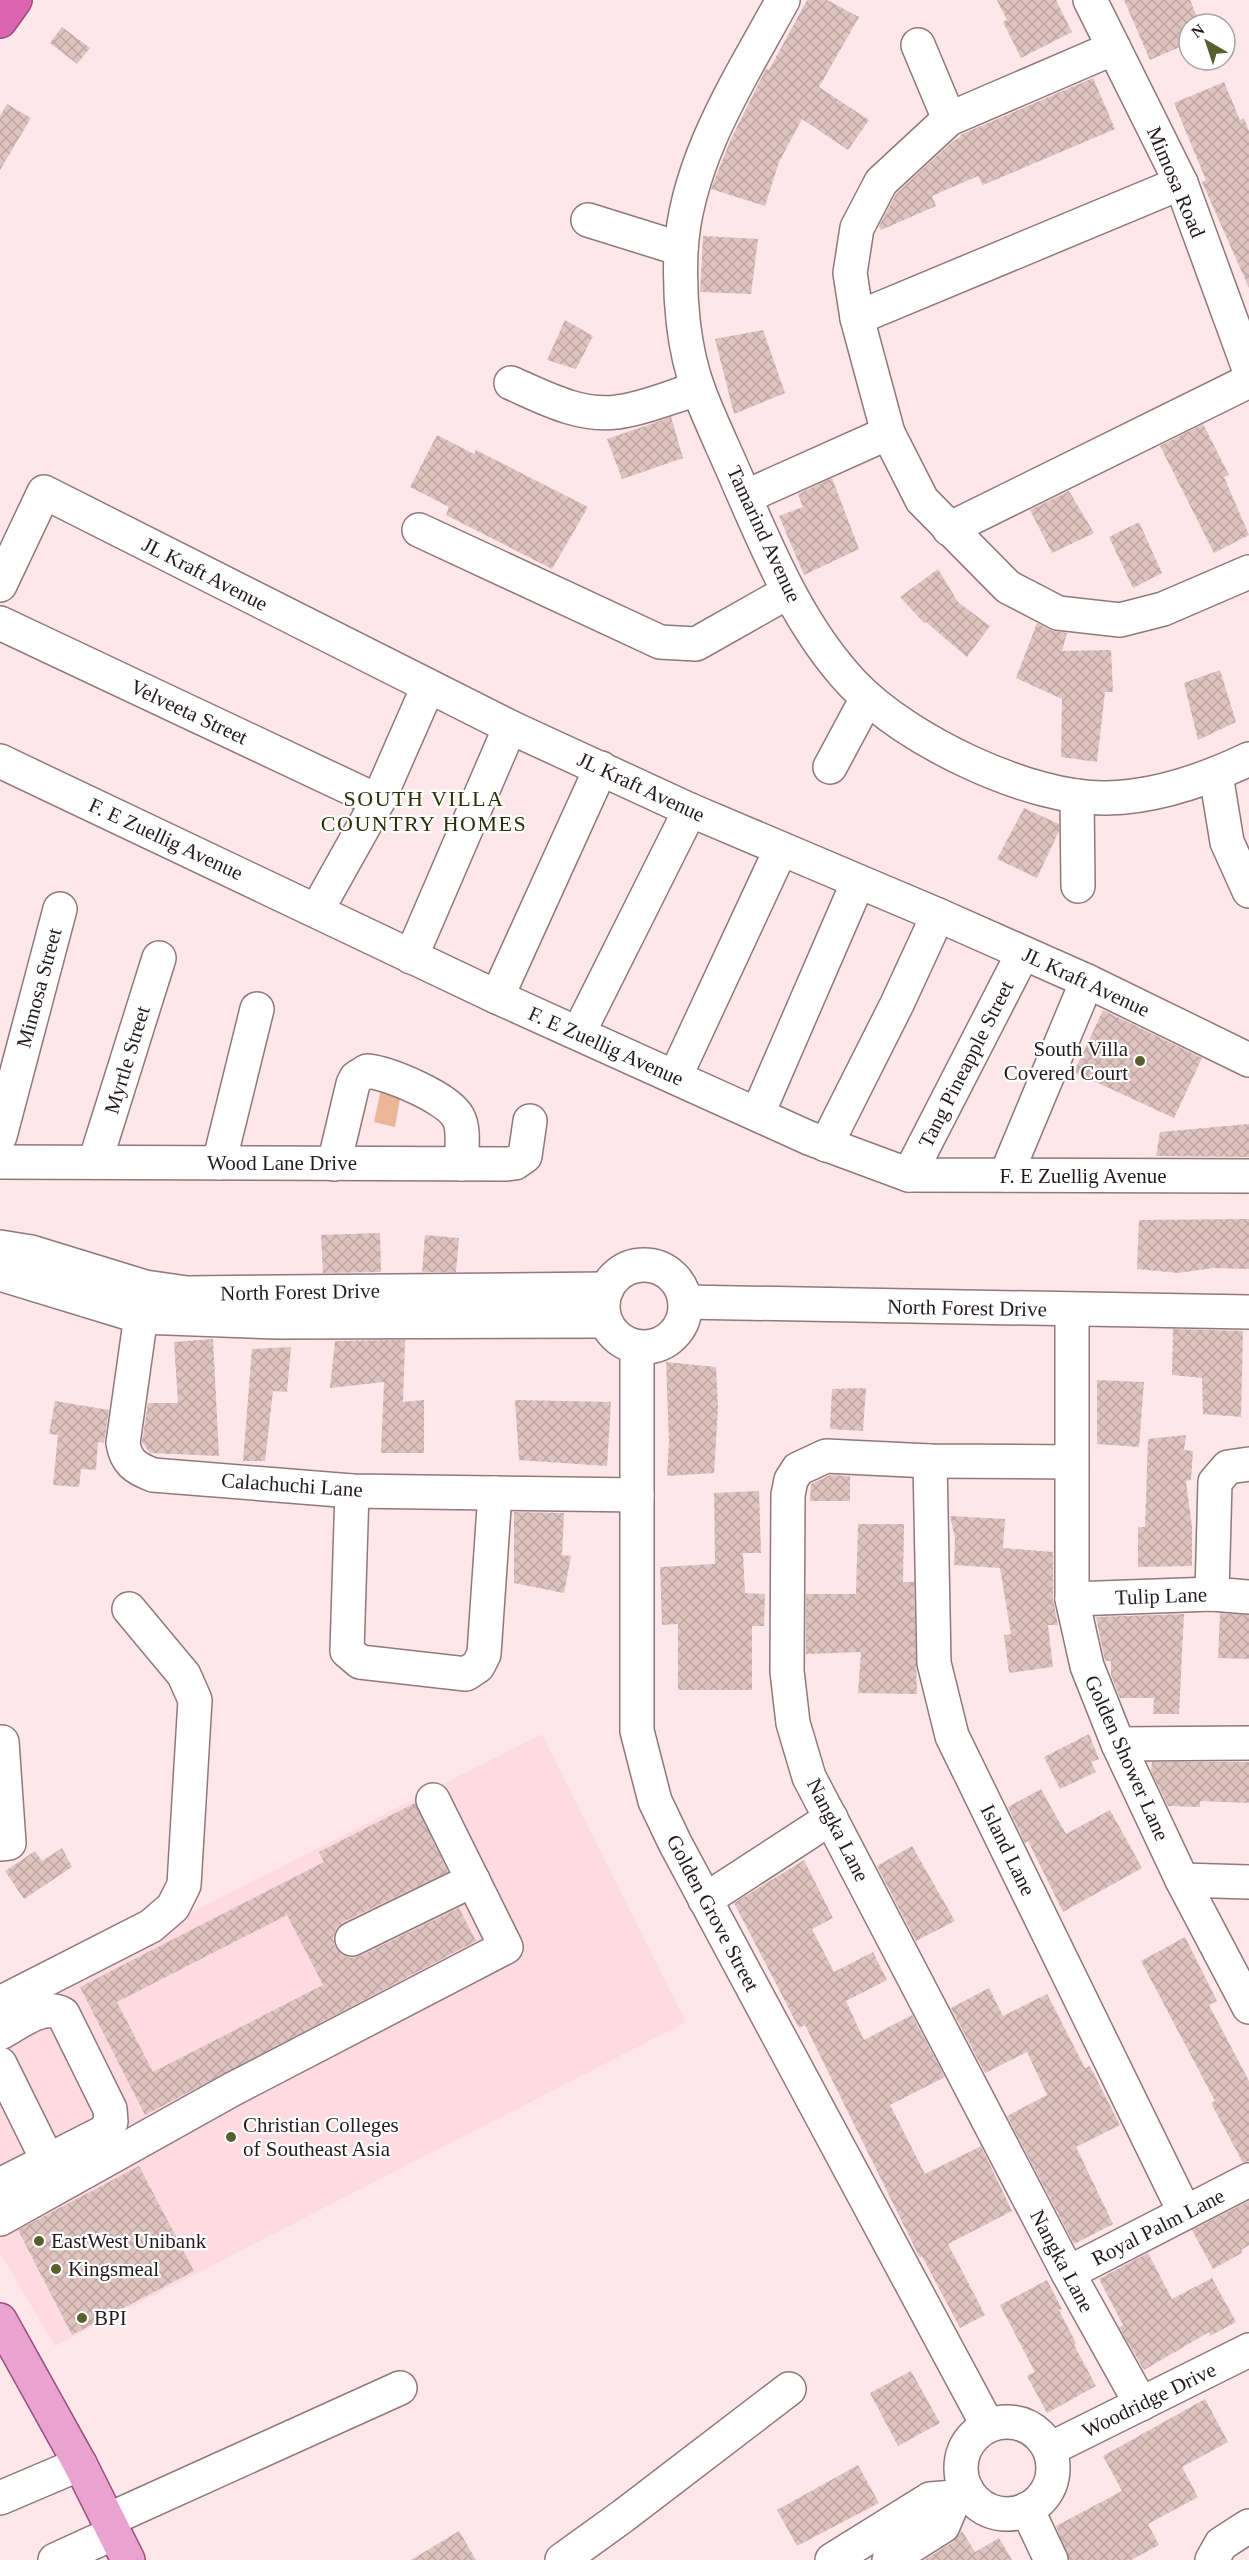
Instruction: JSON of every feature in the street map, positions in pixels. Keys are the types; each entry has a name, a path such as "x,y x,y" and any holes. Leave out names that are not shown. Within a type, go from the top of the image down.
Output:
{"highway":[{"path":"0,21 15,0"}],"main road":[{"path":"0,2320 80,2464 117,2538"}],"street":[{"name":"Tamarind Avenue","path":"783,0 729,98 703,157 688,202 681,249 688,350 698,389 788,592 837,666 867,698 935,744 982,767 1043,789 1077,796 1106,798 1142,795 1216,775 1249,759"},
{"name":"Mimosa Road","path":"1090,0 1181,183 1249,369"},
{"path":"918,45 949,119"},
{"path":"1114,48 949,119 881,182 857,228 850,273 857,318 888,433 922,500 1008,587 1058,613 1120,620 1162,609 1249,572"},
{"path":"857,318 1181,183"},
{"path":"588,220 681,249"},
{"path":"949,529 1249,381"},
{"path":"511,383 567,407 592,412 618,412 698,389"},
{"path":"745,498 888,433"},
{"name":"JL Kraft Avenue","path":"0,585 44,492 510,727 690,810 1087,981 1249,1060"},
{"path":"419,530 660,642 696,644 788,592"},
{"name":"Velveeta Street","path":"0,623 378,801"},
{"path":"317,910 378,801 428,687"},
{"path":"830,767 867,698"},
{"path":"411,957 510,727"},
{"name":"F. E Zuellig Avenue","path":"0,761 497,997 758,1113 826,1146 909,1175 1249,1176"},
{"path":"497,997 601,768"},
{"path":"1216,775 1227,842 1249,891"},
{"path":"1077,796 1078,886"},
{"path":"579,1032 690,810"},
{"path":"675,1077 781,849"},
{"path":"758,1113 858,882"},
{"name":"Mimosa Street","path":"0,1136 60,909"},
{"path":"826,1146 897,1004 938,915"},
{"name":"Tang Pineapple Street","path":"909,1175 1023,953"},
{"name":"Myrtle Street","path":"96,1162 159,958"},
{"path":"1006,1175 1087,981"},
{"path":"219,1163 257,1009"},
{"path":"334,1164 353,1084 356,1078 367,1071 384,1075 448,1105 459,1118 461,1126 462,1164"},
{"name":"Wood Lane Drive","path":"0,1161 507,1164 521,1160 528,1150 530,1121"},
{"name":"North Forest Drive","path":"0,1247 31,1252 143,1302 187,1293 607,1289"},
{"path":"651,1265 674,1278 685,1302 683,1321 672,1336 656,1346 637,1347 614,1336 605,1321 603,1310 607,1289 625,1270 651,1265"},
{"name":"North Forest Drive","path":"0,1274 143,1302 278,1322 605,1321"},
{"name":"Calachuchi Lane","path":"143,1302 123,1443 125,1458 133,1465 153,1475 352,1491 637,1495"},
{"name":"North Forest Drive","path":"685,1302 1072,1311 1249,1312"},
{"name":"Golden Shower Lane","path":"1072,1311 1072,1599 1087,1666 1118,1744 1182,1880 1249,2007"},
{"name":"Golden Grove Street","path":"637,1347 637,1731 655,1801 705,1900 988,2426"},
{"name":"Nangka Lane","path":"1071,1462 930,1461 826,1456 798,1469 791,1480 788,1495 787,1671 793,1723 809,1777 1068,2273 1141,2404"},
{"name":"Island Lane","path":"930,1461 934,1663 952,1736 1185,2213"},
{"path":"1212,1594 1215,1482 1227,1467 1249,1464"},
{"path":"352,1491 347,1651 360,1662 465,1674 478,1666 484,1654 495,1493"},
{"name":"Tulip Lane","path":"1072,1599 1212,1594 1249,1597"},
{"path":"0,2003 151,1926 173,1907 184,1885 195,1700 184,1675 129,1608"},
{"path":"0,1844 9,1842 2,1742"},
{"path":"1118,1744 1249,1743"},
{"path":"0,2219 231,2090 506,1947 433,1800"},
{"path":"705,1900 831,1818"},
{"path":"352,1939 473,1880"},
{"path":"1182,1880 1249,1882"},
{"path":"0,2033 44,2010 54,2009 63,2014 110,2109 111,2122 104,2132 0,2184"},
{"path":"0,2064 48,2161"},
{"name":"Royal Palm Lane","path":"1068,2273 1249,2180"},
{"name":"Woodridge Drive","path":"1050,2450 1249,2350"},
{"path":"55,2560 117,2538 400,2388"},
{"path":"562,2560 789,2389"},
{"path":"832,2560 930,2499 961,2494 993,2512 1010,2514 1036,2504 1048,2488 1053,2469 1050,2450 1044,2439 1024,2425 1012,2422 988,2426 979,2432 966,2448 962,2468 961,2494 943,2526 889,2560"},
{"path":"0,2498 80,2464"},
{"path":"1027,2509 1051,2560"},
{"path":"1212,2560 1221,2544 1249,2526"}],"shaded area":[{"path":"381,1089 401,1093 395,1127 374,1122"},
{"name":"Christian Colleges of Southeast Asia","path":"542,1734 686,2022 55,2346 0,2253 0,2010"}],"building":[{"path":"807,0 827,0 859,17 819,87 869,120 848,150 802,119 779,162 765,206 711,189 730,141 766,69 769,70"},
{"path":"997,0 1056,0 1072,32 1021,58 1003,22 1007,20"},
{"path":"1124,0 1190,0 1195,12 1177,12 1177,48 1150,60"},
{"path":"62,27 90,48 77,64 50,43"},
{"path":"1093,78 1115,129 983,185 978,176 932,196 936,206 881,230 879,226 896,194 953,141 961,137 960,135"},
{"path":"1224,82 1240,120 1244,118 1249,131 1249,288 1202,182 1206,180 1174,103"},
{"path":"7,104 31,118 0,170 0,116"},
{"path":"703,236 758,239 751,294 700,292"},
{"path":"565,320 593,336 576,369 547,360"},
{"path":"763,330 785,393 734,414 715,339"},
{"path":"671,417 683,458 622,479 607,439"},
{"path":"1203,424 1229,475 1224,477 1249,535 1214,553 1160,446"},
{"path":"437,435 474,454 476,450 588,507 552,569 446,515 449,507 410,487"},
{"path":"832,478 859,549 804,575 779,516 803,507 798,494"},
{"path":"1069,491 1094,533 1052,553 1030,510"},
{"path":"1139,522 1162,573 1133,588 1109,537"},
{"path":"938,569 958,602 990,626 967,657 926,622 924,623 900,597"},
{"path":"1037,623 1050,630 1067,633 1062,651 1111,650 1113,692 1105,692 1097,762 1061,757 1062,699 1016,678"},
{"path":"1220,670 1236,722 1198,740 1184,683"},
{"path":"1024,808 1059,824 1059,831 1037,878 997,859"},
{"name":"South Villa Covered Court","path":"1103,1010 1202,1058 1174,1118 1074,1072"},
{"path":"1249,1124 1249,1157 1156,1156 1160,1132"},
{"path":"1249,1219 1249,1269 1213,1268 1178,1273 1137,1269 1139,1220"},
{"path":"380,1233 381,1272 323,1273 321,1235"},
{"path":"425,1235 459,1238 456,1272 422,1272"},
{"path":"1173,1329 1243,1331 1241,1417 1203,1414 1202,1378 1172,1375"},
{"path":"213,1339 219,1456 150,1453 142,1442 148,1403 178,1403 174,1342"},
{"path":"405,1340 403,1402 424,1400 424,1453 381,1453 384,1382 330,1388 335,1341"},
{"path":"291,1347 287,1392 273,1391 265,1461 243,1461 252,1349"},
{"path":"666,1362 716,1367 718,1408 714,1473 667,1476 669,1442"},
{"path":"1097,1380 1144,1382 1139,1447 1097,1444"},
{"path":"866,1388 863,1431 830,1429 832,1389"},
{"path":"515,1400 611,1402 607,1466 519,1460"},
{"path":"55,1401 109,1410 104,1443 98,1442 96,1470 81,1469 79,1487 53,1485 58,1435 49,1434"},
{"path":"1186,1435 1184,1450 1193,1451 1191,1480 1186,1481 1192,1527 1192,1566 1138,1567 1138,1527 1145,1527 1148,1439"},
{"path":"830,1475 850,1476 850,1501 810,1501 811,1484"},
{"path":"759,1491 761,1553 743,1553 745,1593 765,1594 764,1626 752,1626 752,1690 678,1690 678,1624 662,1625 660,1567 715,1564 714,1493"},
{"path":"514,1512 564,1513 562,1555 571,1556 564,1593 514,1583"},
{"path":"950,1516 1005,1519 1003,1548 1053,1552 1053,1599 1058,1625 1048,1625 1053,1667 1009,1673 1004,1635 1011,1634 1000,1568 954,1565 955,1538"},
{"path":"858,1524 904,1524 903,1582 914,1582 917,1694 858,1693 861,1652 806,1654 806,1594 856,1594"},
{"path":"1220,1613 1249,1615 1249,1659 1218,1658"},
{"path":"1184,1614 1179,1714 1153,1714 1154,1698 1120,1698 1111,1675 1111,1661 1105,1661 1096,1617"},
{"path":"1089,1734 1099,1759 1091,1762 1096,1772 1060,1789 1044,1757"},
{"path":"1152,1762 1249,1762 1249,1803 1200,1801 1200,1807 1168,1806 1151,1771"},
{"path":"1041,1789 1066,1834 1110,1810 1142,1868 1063,1912 1028,1841 1025,1843 1008,1807"},
{"path":"415,1803 448,1872 343,1922 336,1929 333,1938 335,1947 342,1955 350,1958 360,1956 459,1908 476,1941 145,2115 80,1987 324,1862 319,1852","holes":["287,1915 323,1985 153,2072 117,2002"]},
{"path":"912,1846 955,1921 916,1941 877,1866"},
{"path":"62,1848 72,1867 24,1899 5,1871 35,1851 42,1861"},
{"path":"804,1860 833,1918 812,1929 834,1972 873,1952 887,1980 846,2001 864,2040 912,2015 945,2077 890,2105 925,2174 981,2146 1012,2211 948,2244 985,2315 960,2328 922,2256 920,2258 805,2025 799,2028 734,1903"},
{"path":"1185,1937 1217,2001 1209,2005 1249,2081 1249,2161 1243,2163 1211,2103 1215,2101 1141,1961"},
{"path":"989,1988 1003,2016 1047,1994 1085,2068 1090,2066 1120,2125 1076,2147 1113,2224 1074,2244 1007,2116 1047,2095 1027,2052 985,2073 951,2008"},
{"path":"139,2166 194,2271 72,2335 18,2230"},
{"path":"1249,2201 1249,2245 1241,2250 1242,2253 1213,2269 1192,2230"},
{"path":"1148,2253 1172,2299 1212,2278 1236,2322 1210,2336 1209,2332 1144,2370 1119,2327 1123,2325 1099,2279"},
{"path":"1047,2280 1062,2309 1059,2310 1076,2343 1074,2345 1096,2386 1047,2413 1027,2376 1035,2372 1000,2305"},
{"path":"911,2371 940,2423 898,2446 870,2393"},
{"path":"1205,2399 1228,2442 1182,2467 1198,2497 1148,2524 1159,2545 1131,2560 1069,2560 1056,2526 1122,2491 1103,2456"},
{"path":"858,2465 879,2503 797,2546 777,2510"},
{"path":"459,2531 476,2560 411,2560"},
{"path":"962,2531 975,2552 999,2538 1012,2560 924,2560 953,2542"}],"place":[{"name":"South Villa Covered Court","path":"1140,1061"},
{"name":"Christian Colleges of Southeast Asia","path":"231,2137"},
{"name":"EastWest Unibank","path":"39,2241"},
{"name":"Kingsmeal","path":"56,2269"},
{"name":"BPI","path":"82,2318"}],"district":[{"name":"SOUTH VILLA COUNTRY HOMES","path":"424,810"}]}
